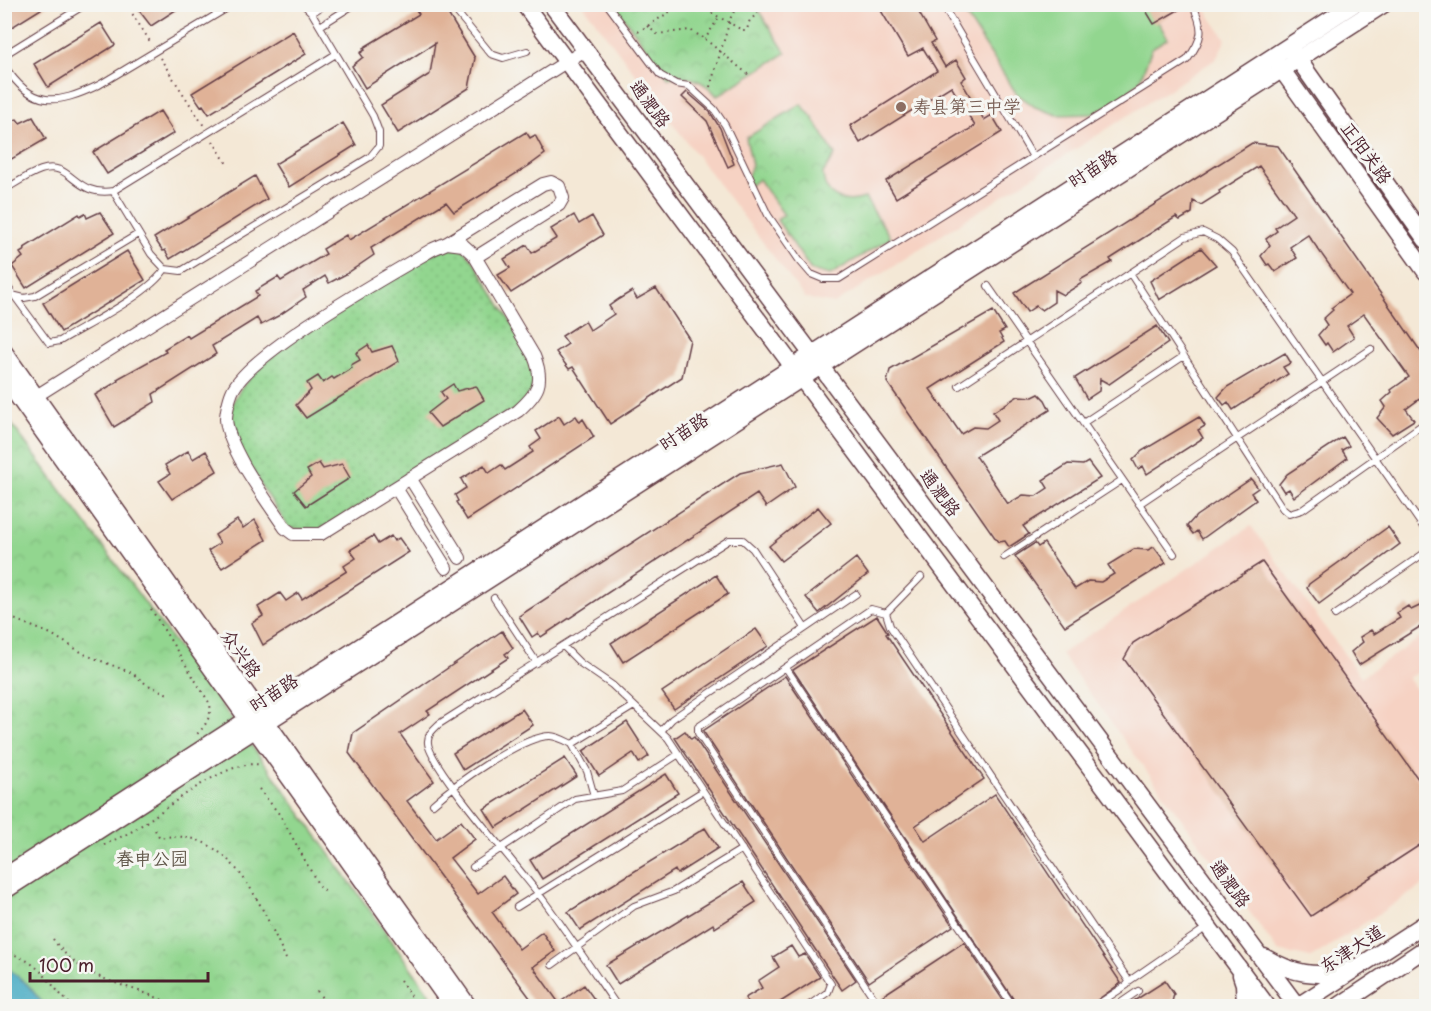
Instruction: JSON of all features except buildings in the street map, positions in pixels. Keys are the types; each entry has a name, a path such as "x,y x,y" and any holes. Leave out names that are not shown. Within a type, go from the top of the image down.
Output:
{"street":[{"path":"524,4 1268,1006"},
{"name":"通淝路","path":"551,4 1298,1006"},
{"name":"时苗路","path":"817,361 1283,71 1294,53 1354,4"},
{"name":"时苗路","path":"4,877 798,374 1273,57 1294,53 1384,4"},
{"path":"30,400 585,50"},
{"name":"正阳关路","path":"1294,53 1426,240"},
{"name":"正阳关路","path":"1273,57 1426,272"},
{"path":"447,243 463,245 476,257 534,356 540,370 540,385 532,399 518,411 321,534 292,534 285,528 238,456 226,420 232,392 254,365 327,313 543,184 550,182 559,186 563,198 556,207 476,257"},
{"name":"众兴路","path":"4,352 30,400 257,718 468,1006"},
{"name":"众兴路","path":"4,377 30,400"},
{"path":"410,478 460,558"},
{"path":"396,488 446,568"},
{"name":"时苗路","path":"4,891 257,718"},
{"name":"众兴路","path":"257,718 452,1006"},
{"name":"东津大道","path":"1298,1006 1426,923"},
{"path":"1338,1006 1426,948"},
{"path":"1257,953 1297,974 1319,975 1358,968"},
{"path":"1237,966 1244,984 1245,1006"},
{"path":"1352,1006 1365,989"}],"lane":[{"path":"4,55 86,4"},
{"path":"4,65 20,87 38,99 56,101 99,85 234,4"},
{"path":"113,191 151,254 165,269 181,271 370,157 379,146 379,132 373,116 312,13 303,4"},
{"path":"312,13 325,4"},
{"path":"320,26 355,4"},
{"path":"450,4 481,45 491,54 503,58 527,51"},
{"path":"607,4 660,75 676,84 689,86 714,109 726,125 768,215 811,274 823,279 839,279 1187,60 1199,44 1202,27 1192,4"},
{"path":"942,4 1033,157"},
{"path":"4,190 42,170 58,168 86,190 99,193 113,191 336,54"},
{"path":"959,386 1185,237 1203,232 1217,239 1232,252 1426,531"},
{"path":"16,296 24,298 35,296 138,234"},
{"path":"4,282 49,343 60,341 141,291 159,279 165,269"},
{"path":"1130,273 1283,509 1289,514 1302,510 1426,422"},
{"path":"988,286 1174,554"},
{"path":"1139,504 1371,350"},
{"path":"1083,423 1184,356"},
{"path":"1004,557 1122,480"},
{"path":"617,1006 544,900 453,786 430,753 427,741 430,733 439,724 729,540 742,540 753,549 805,628"},
{"path":"1335,615 1426,552"},
{"path":"886,613 909,592 921,577"},
{"path":"661,731 672,719 856,594"},
{"path":"494,598 537,663"},
{"path":"879,1006 698,733 698,727 871,609 886,613"},
{"path":"886,613 890,626 1129,981"},
{"path":"563,646 661,731 679,754 831,984 828,992 808,1006"},
{"path":"786,668 1013,1006"},
{"path":"572,744 634,706"},
{"path":"433,804 453,786 533,739 552,736 572,744 587,771 594,796"},
{"path":"473,867 575,799 622,791 679,754"},
{"path":"517,907 703,791"},
{"path":"552,964 634,906 674,891 741,849"},
{"path":"1095,1006 1200,932"},
{"path":"1116,1006 1138,991"}],"path":[{"path":"126,4 152,44"},
{"path":"631,36 682,4"},
{"path":"696,4 718,19 742,30 747,30 749,22 759,11"},
{"path":"710,87 738,4"},
{"path":"705,39 718,19"},
{"path":"647,26 657,34 690,30 721,50 750,76"},
{"path":"158,54 227,164"},
{"path":"148,603 161,630 210,704 212,711 207,721 192,738"},
{"path":"4,615 51,634 86,655 132,673 146,684 171,696"},
{"path":"97,848 134,830 225,771 243,765 261,764 266,769"},
{"path":"259,789 280,815 319,886 327,892"},
{"path":"155,830 159,838 195,837 209,844 227,859 258,901 286,959"},
{"path":"53,939 70,961 90,973 175,1006"},
{"path":"4,951 24,958 41,969 72,1006"},
{"path":"400,980 418,1006"},
{"path":"317,991 328,1006"}],"shaded area":[{"name":"寿县第三中学","path":"583,5 1202,5 1226,39 1216,59 834,304 805,298"},
{"path":"1251,526 1361,677 1426,634 1426,666 1408,678 1426,702 1426,883 1311,958 1278,951 1061,654"}],"green space":[{"path":"660,4 755,5 786,53 717,96 707,86 696,80 668,77 614,5 651,5 653,8"},
{"path":"959,5 1147,5 1168,38 1152,48 1140,80 1122,99 1093,114 1057,115 1035,107 1016,93"},
{"path":"801,104 813,118 835,155 823,173 824,182 831,194 836,198 850,201 865,198 891,238 830,275 811,270 777,220 784,215 759,179 749,186 745,183 752,165 746,138"},
{"path":"450,247 463,249 473,260 533,358 537,385 518,408 320,530 289,528 238,445 230,420 235,398 253,374 312,326 381,282 432,253"},
{"name":"春申公园","path":"4,414 278,781 438,1006 5,1006"}],"water":[{"path":"5,966 27,984 45,1006 5,1006"}],"place":[{"name":"寿县第三中学","path":"901,107"}]}
